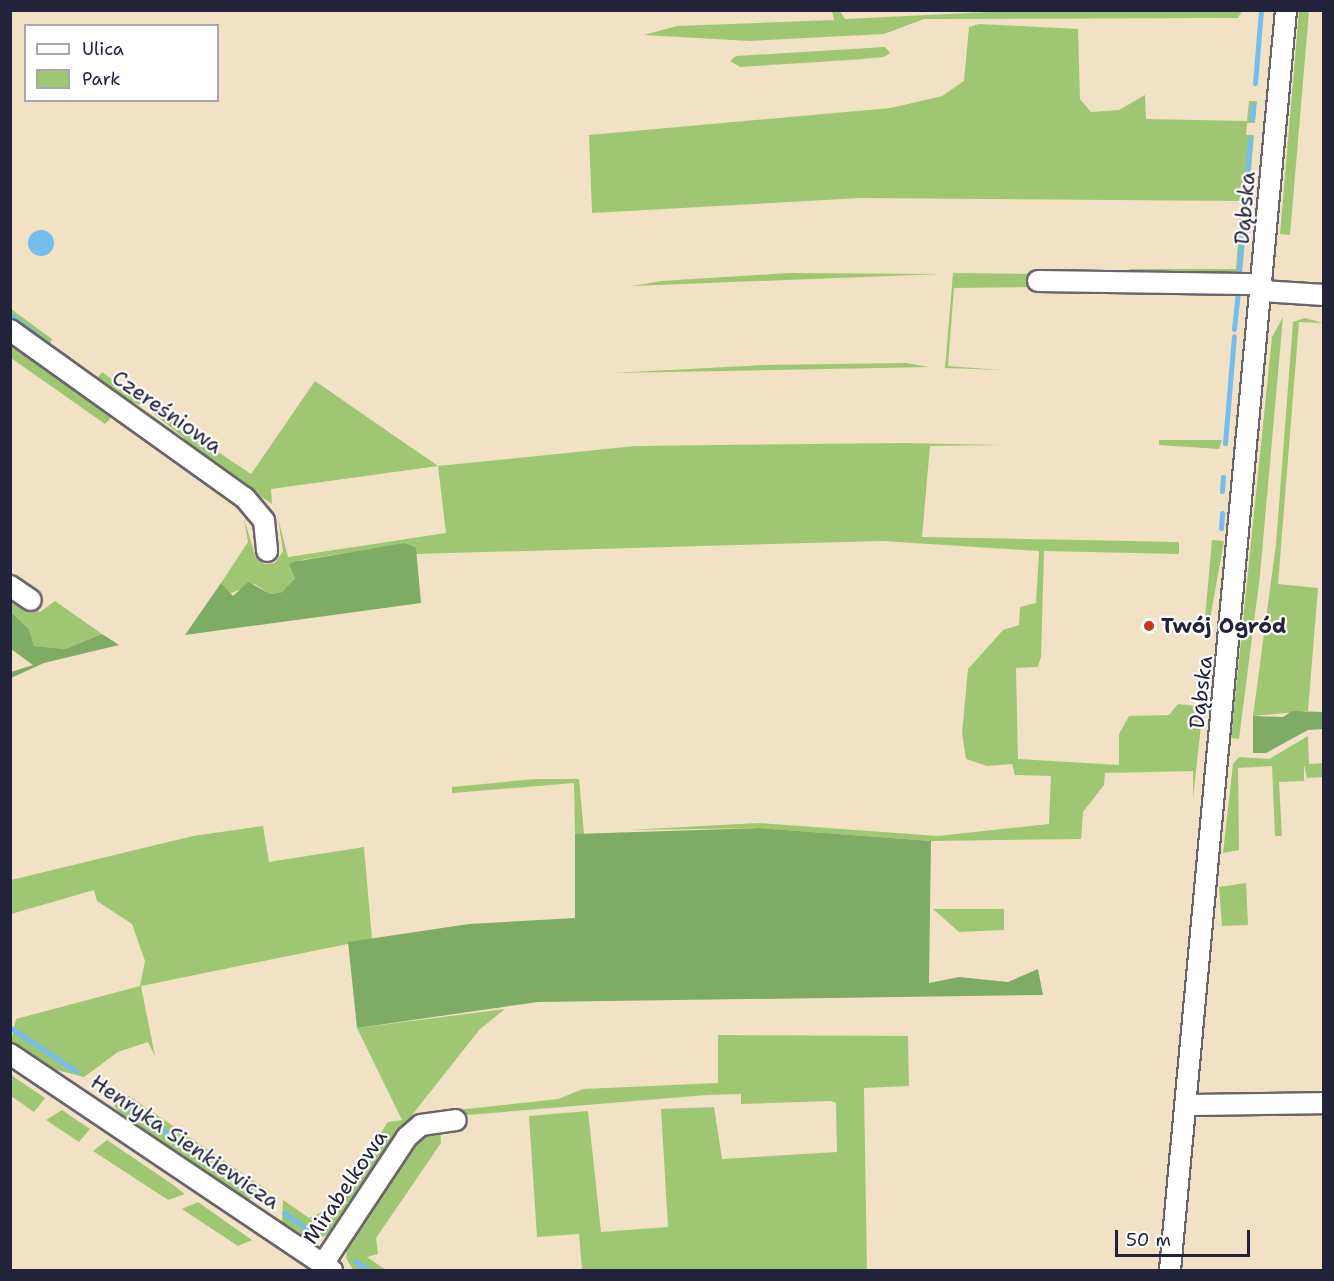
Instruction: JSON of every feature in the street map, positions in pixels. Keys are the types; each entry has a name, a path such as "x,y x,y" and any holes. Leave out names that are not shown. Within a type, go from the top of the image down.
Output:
{"street":[{"name":"Dąbska","path":"1170,1270 1286,10"},
{"path":"1038,280 1262,288 1323,296"},
{"name":"Czereśniowa","path":"10,330 245,498 264,521 267,551"},
{"path":"10,586 31,600"},
{"name":"Henryka Sienkiewicza","path":"10,1054 327,1268"},
{"path":"1185,1105 1323,1103"},
{"name":"Mirabelkowa","path":"327,1268 407,1137 421,1125 448,1121"}],"green space":[{"path":"1030,10 1242,11 1238,18 924,19 884,34 750,41 644,35 677,26 834,20 832,11 840,11 845,19"},
{"path":"1299,11 1309,11 1290,235 1280,234"},
{"path":"979,24 1078,29 1080,99 1091,112 1119,110 1145,95 1146,119 1247,121 1249,101 1257,101 1255,123 1247,123 1246,135 1254,135 1250,182 1243,181 1241,194 1249,195 1242,273 1234,275 1030,277 1029,287 954,288 948,366 1001,370 945,368 953,273 1129,275 1129,269 1236,269 1241,201 861,198 592,213 589,135 891,108 942,96 964,81 969,27"},
{"path":"885,47 890,53 884,57 740,67 730,61 736,56"},
{"path":"789,273 941,274 632,286 662,281"},
{"path":"11,309 52,339 51,342 46,346 11,321"},
{"path":"1283,317 1260,575 1239,739 1231,738 1272,337"},
{"path":"1305,318 1323,323 1299,322 1278,584 1318,588 1308,711 1253,716 1276,544 1293,322"},
{"path":"10,338 108,411 110,419 105,424 11,358"},
{"path":"906,363 929,367 613,373 765,365"},
{"path":"102,372 143,401 139,405 94,383"},
{"path":"315,381 438,466 271,489 272,504 181,443 184,438 154,414 157,411 251,474"},
{"path":"1159,440 1222,440 1219,449 1159,445"},
{"path":"904,443 1001,445 930,446 922,537 1179,542 1179,554 1044,551 1041,657 1038,667 1016,668 1018,759 1119,765 1119,734 1129,716 1169,715 1178,704 1203,707 1193,799 1193,771 1105,773 1104,785 1083,812 1081,839 931,841 760,828 629,830 758,823 938,836 1049,824 1051,776 1015,775 1012,764 987,766 966,759 962,733 968,669 1003,630 1019,625 1020,607 1036,603 1039,551 883,541 415,554 415,548 372,549 301,560 294,570 295,578 282,592 271,594 254,584 229,594 221,583 248,542 244,519 256,558 265,564 275,563 283,551 278,518 288,557 446,533 438,466 635,446"},
{"path":"1212,540 1224,541 1210,619 1205,618"},
{"path":"405,543 416,548 421,603 185,635 221,583 233,596 248,582 271,594 282,592 295,578 289,564 293,562"},
{"path":"10,596 40,612 55,601 102,634 65,649 34,646 29,629 11,612"},
{"path":"11,612 29,629 34,646 65,649 102,634 119,645 44,663 11,678 11,672 33,665 11,649"},
{"path":"1292,711 1323,712 1323,729 1308,730 1266,753 1253,753 1253,716 1283,717"},
{"path":"1308,736 1309,764 1323,763 1323,777 1307,778 1304,764 1304,781 1279,782 1282,836 1275,836 1272,766 1238,768 1239,850 1223,853 1233,764 1239,757 1269,759"},
{"path":"535,779 579,779 584,834 575,834 574,783 452,793 452,787"},
{"path":"263,826 269,862 364,847 372,939 141,986 155,1056 148,1042 118,1052 84,1077 49,1068 11,1042 16,1019 140,986 145,961 132,924 97,901 94,890 11,914 11,880 193,836"},
{"path":"760,828 931,841 929,983 959,977 1008,982 1038,969 1043,995 538,1002 357,1028 348,942 469,924 575,918 575,834"},
{"path":"1246,883 1248,925 1222,926 1219,887"},
{"path":"933,909 1004,909 1004,930 959,932"},
{"path":"505,1009 480,1029 412,1115 558,1099 583,1089 718,1083 718,1035 908,1036 909,1086 864,1088 867,1270 582,1270 579,1234 537,1237 529,1116 588,1111 601,1232 668,1227 661,1109 714,1107 722,1159 837,1152 836,1103 831,1101 741,1104 741,1094 707,1095 419,1119 341,1229 313,1241 282,1224 283,1200 309,1218 329,1209 337,1198 351,1207 339,1195 388,1122 402,1120 357,1028"},
{"path":"11,1075 45,1098 34,1112 11,1096"},
{"path":"122,1096 129,1096 269,1191 246,1200 119,1112 114,1106"},
{"path":"62,1110 90,1129 79,1142 46,1120"},
{"path":"440,1128 441,1143 376,1238 378,1254 367,1257 386,1270 353,1270 346,1258 349,1234 408,1145 424,1132"},
{"path":"107,1140 185,1194 168,1200 93,1151"},
{"path":"198,1202 252,1240 238,1246 182,1209"}],"water":[{"path":"41,230 50,234 54,243 50,252 41,256 32,252 28,243 32,234"}],"waterway":[{"path":"1255,83 1261,10"},
{"path":"1252,119 1253,105"},
{"path":"1247,178 1250,138"},
{"path":"1239,270 1245,198"},
{"path":"1234,329 1238,293"},
{"path":"10,315 47,343"},
{"path":"1225,443 1234,336"},
{"path":"56,350 68,358"},
{"path":"1222,491 1223,477"},
{"path":"1221,528 1222,513"},
{"path":"11,1028 76,1071"},
{"path":"120,1101 204,1158"},
{"path":"228,1175 257,1195"},
{"path":"284,1213 315,1234"},
{"path":"355,1261 369,1270"}],"place":[{"name":"Twój Ogród","path":"1149,626"}]}
